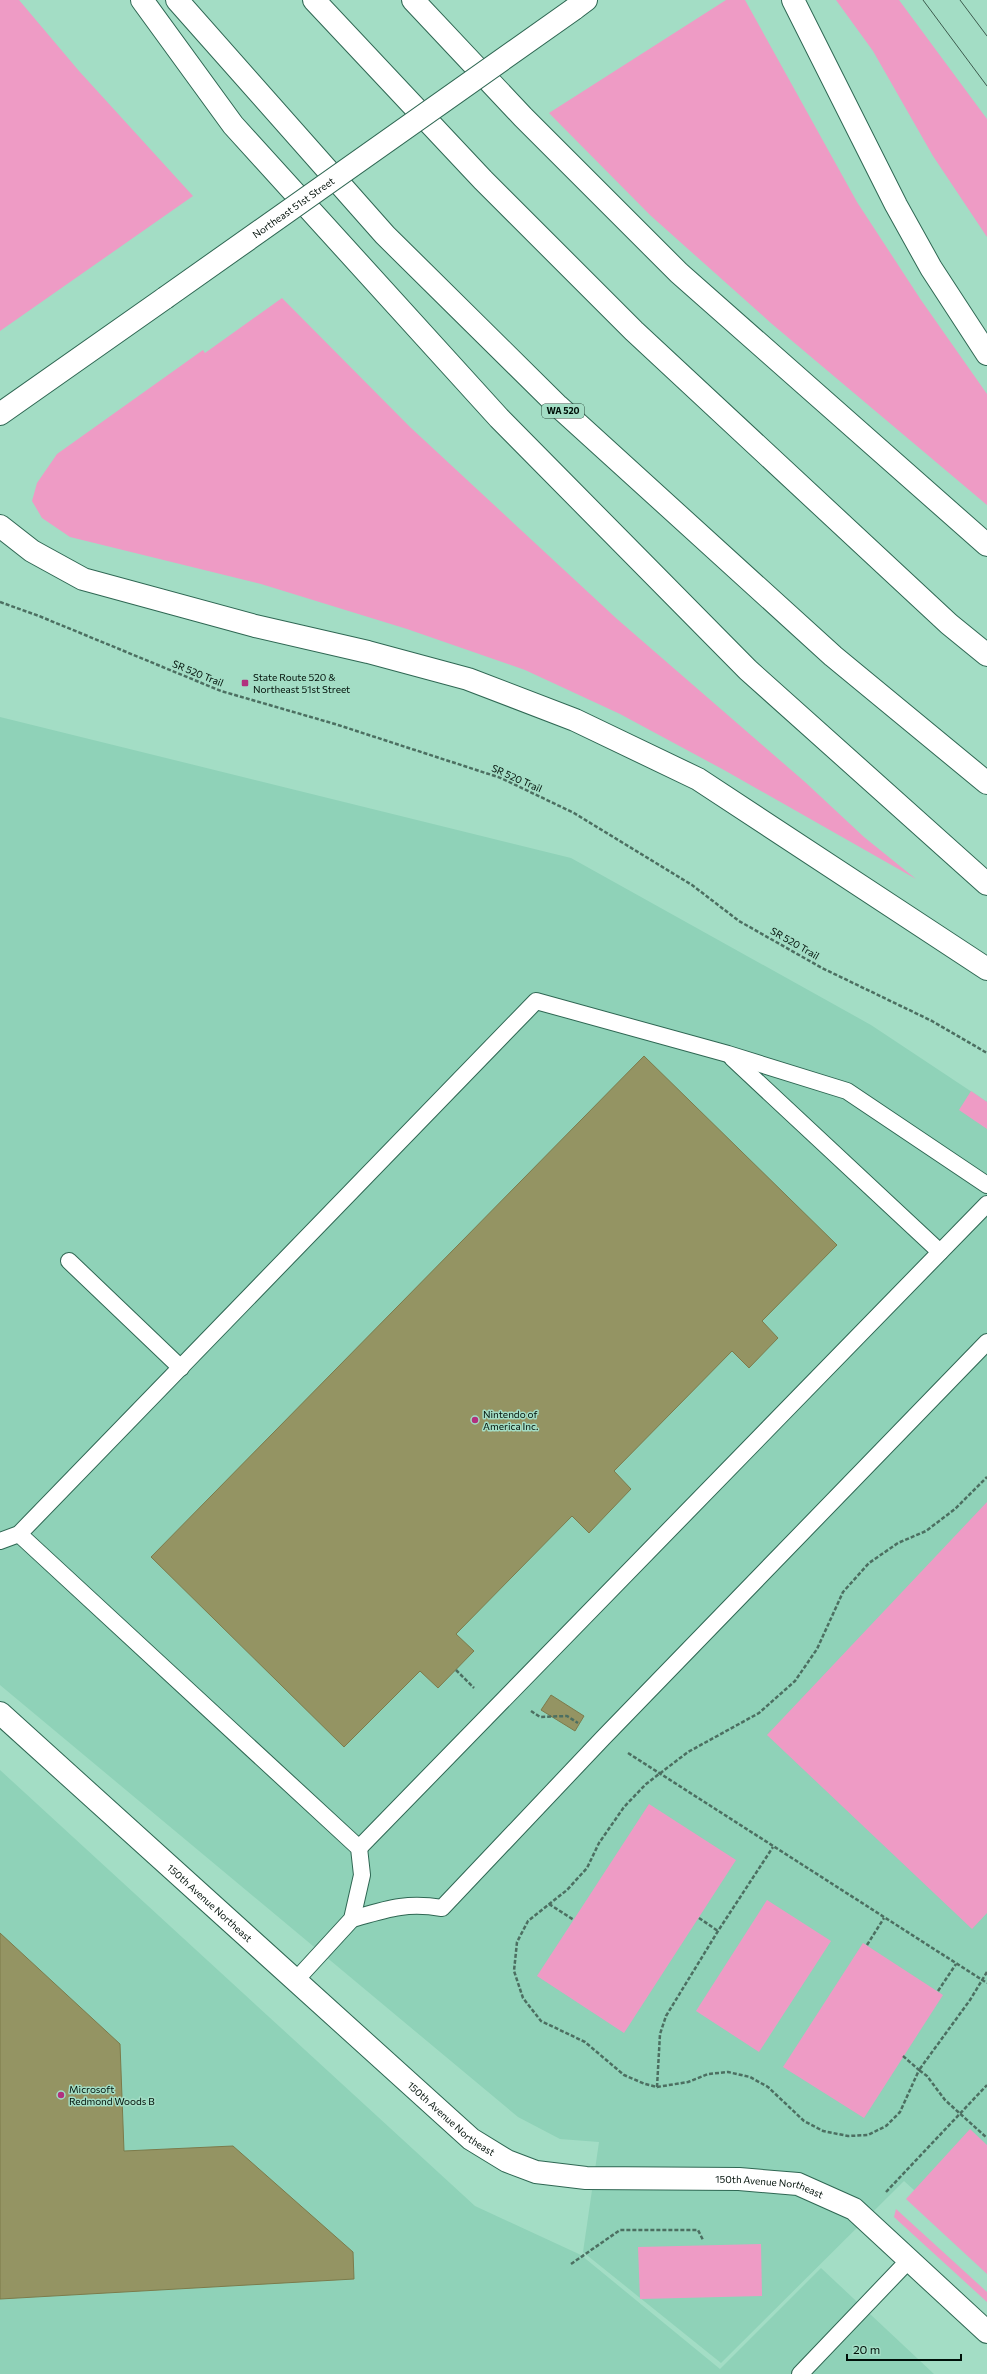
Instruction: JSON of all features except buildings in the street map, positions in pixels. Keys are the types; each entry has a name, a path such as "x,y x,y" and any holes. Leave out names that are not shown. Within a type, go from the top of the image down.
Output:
{"main road":[{"path":"142,0 233,125 499,418 748,670 987,884"},
{"name":"WA 520","path":"177,0 385,234 558,406 833,656 987,783"},
{"path":"314,0 483,180 634,331 948,624 987,656"},
{"path":"413,0 523,117 679,273 987,545"},
{"path":"793,0 896,205 931,268 987,354"},
{"name":"Northeast 51st Street","path":"0,414 580,4"},
{"path":"0,526 32,551 83,579 255,626 368,652 468,679 574,720 698,779 987,970"},
{"name":"150th Avenue Northeast","path":"0,1712 471,2139 507,2161 536,2172 586,2178 739,2179 798,2184 854,2209 987,2332"}],"lane":[{"path":"0,1540 19,1534 536,1001 728,1054 847,1091 987,1185"},
{"path":"728,1054 940,1252"},
{"path":"359,1848 987,1204"},
{"path":"69,1261 181,1368"},
{"path":"352,1919 398,1906 419,1904 442,1908 603,1738 987,1342"},
{"path":"19,1534 359,1848 362,1874 352,1919 296,1980"},
{"path":"800,2374 909,2260"}],"path":[{"name":"SR 520 Trail","path":"0,602 39,616 221,691 335,724 501,778 574,813 692,885 739,921 815,964 932,1021 987,1053"},
{"path":"987,1477 955,1509 926,1531 898,1543 869,1563 843,1592 817,1649 796,1681 759,1713 688,1752 661,1773 624,1807 598,1843 587,1868 567,1890 528,1921 517,1942 514,1971 523,1998 541,2021 585,2042 624,2075 657,2087 688,2082 708,2074 728,2072 750,2078 768,2088 804,2121 823,2130 848,2136 868,2135 886,2126 900,2112 919,2070 987,1972"},
{"path":"456,1670 476,1691"},
{"path":"529,1709 540,1717 567,1716 583,1726"},
{"path":"624,1751 661,1773 773,1847 987,1983"},
{"path":"657,2087 660,2034 666,2016 718,1931 773,1847"},
{"path":"550,1904 574,1920"},
{"path":"698,1918 718,1931"},
{"path":"867,1945 884,1918"},
{"path":"938,1991 956,1964"},
{"path":"903,2056 927,2076 945,2100 987,2138"},
{"path":"886,2192 987,2085"},
{"path":"571,2264 620,2230 698,2230 703,2240"}],"shaded area":[{"path":"0,0 19,0 79,71 193,196 0,331"},
{"path":"726,0 745,0 857,202 921,300 987,394 987,505 772,324 650,215 549,113"},
{"path":"836,0 899,0 987,119 987,237 933,156 873,51"},
{"path":"282,298 410,427 617,619 805,782 864,837 916,879 724,770 620,714 525,670 407,629 261,584 70,537 42,518 32,501 37,483 57,454 203,350 205,353"},
{"path":"0,717 571,858 871,1025 987,1102 987,2256 904,2181 721,2363 583,2252 599,2142 560,2139 518,2117 0,1685"},
{"path":"971,1091 987,1102 987,1129 959,1110"},
{"path":"987,1502 987,1913 972,1929 767,1735"},
{"path":"0,1770 475,2206 581,2255 720,2369 821,2268 934,2374 0,2374"},
{"path":"649,1804 736,1860 624,2033 537,1976"},
{"path":"767,1900 831,1941 759,2052 696,2011"},
{"path":"863,1943 943,1995 864,2118 783,2067"},
{"path":"970,2129 987,2145 987,2274 906,2199"},
{"path":"896,2209 987,2292 987,2302 894,2217"},
{"path":"761,2244 762,2296 640,2299 638,2247"}],"tram line":[{"path":"923,0 987,86"},
{"path":"960,0 987,36"}],"place":[{"name":"State Route 520 & Northeast 51st Street","path":"245,683"},
{"name":"Nintendo of America Inc.","path":"475,1420"},
{"name":"Microsoft Redmond Woods B","path":"61,2095"}]}
